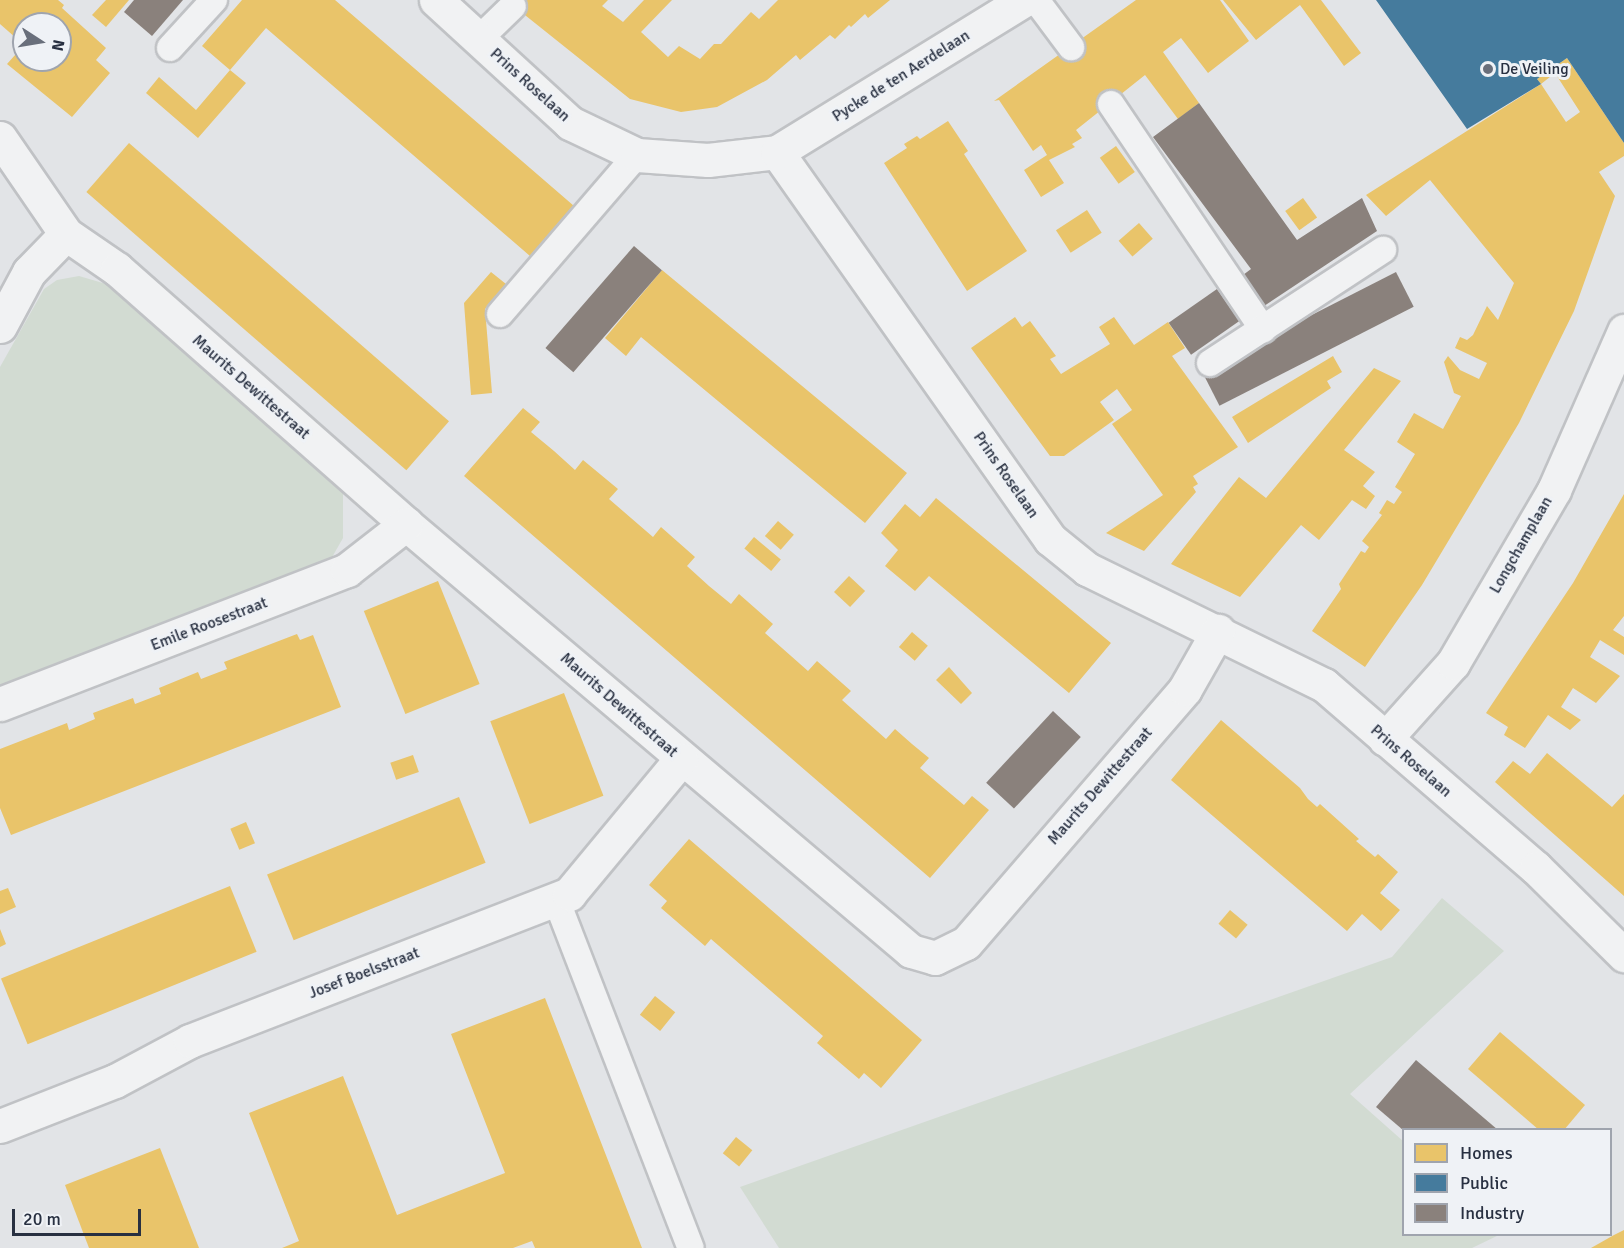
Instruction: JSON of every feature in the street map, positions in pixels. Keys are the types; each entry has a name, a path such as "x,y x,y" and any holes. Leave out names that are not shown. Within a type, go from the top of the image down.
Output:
{"street":[{"name":"Prins Roselaan","path":"436,0 570,123 637,155 672,160 708,160 777,152 1050,539 1087,569 1218,631 1324,686 1536,868 1624,955"},
{"name":"Pycke de ten Aerdelaan","path":"777,152 1024,0"},
{"name":"Maurits Dewittestraat","path":"0,138 66,234 117,269 406,524 681,759 911,951 935,958 966,943 1185,689 1218,631"},
{"path":"0,326 29,273 66,234"},
{"name":"Longchamplaan","path":"1385,739 1453,663 1554,490 1624,331"},
{"name":"Emile Roosestraat","path":"0,704 347,570 406,524"},
{"name":"Josef Boelsstraat","path":"0,1126 115,1081 190,1041 569,894 681,759"}],"lane":[{"path":"170,48 214,0"},
{"path":"1036,0 1071,47"},
{"path":"478,39 513,6"},
{"path":"1112,104 1263,329"},
{"path":"500,314 637,155"},
{"path":"1210,363 1383,250"},
{"path":"556,899 692,1248"}],"shaded area":[{"path":"79,276 113,286 329,472 343,491 343,538 331,559 0,689 0,367 44,289 57,280"},
{"path":"1442,898 1504,951 1350,1094 1402,1140 1402,1236 1497,1236 1472,1248 779,1248 740,1187 1392,957"}],"building: Homes":[{"path":"0,0 58,0 64,5 62,8 66,12 12,12 12,34 0,24"},
{"path":"106,0 129,0 106,27 92,15"},
{"path":"242,0 335,0 574,206 530,256 266,28 230,70 202,46"},
{"path":"506,0 608,0 602,6 623,22 644,0 672,0 641,32 668,57 679,46 700,59 714,44 721,44 751,12 759,19 778,0 890,0 868,18 865,14 851,27 849,25 835,39 830,35 800,60 796,55 767,80 717,107 681,112 630,99"},
{"path":"1136,0 1220,0 1249,41 1208,73 1181,38 1163,52 1199,103 1178,119 1145,75 1076,130 1082,138 1072,144 1075,147 1049,160 1064,183 1041,197 1024,170 1047,155 1041,145 1033,151 999,100 994,101"},
{"path":"1223,0 1321,0 1361,53 1344,66 1300,5 1256,40"},
{"path":"72,17 106,48 96,60 110,73 72,117 17,72 72,72"},
{"path":"12,58 12,68 7,64"},
{"path":"1567,58 1624,143 1624,156 1599,172 1615,196 1574,311 1519,423 1422,585 1365,667 1312,631 1341,589 1339,584 1361,551 1365,553 1369,547 1362,541 1382,515 1379,513 1387,500 1394,504 1402,492 1395,487 1415,454 1397,442 1414,413 1443,429 1461,396 1454,393 1444,362 1448,356 1460,370 1479,379 1487,363 1455,348 1460,337 1467,340 1473,335 1487,306 1498,320 1514,283 1430,180 1386,216 1366,195 1541,84 1537,79","holes":["1555,73 1580,112 1566,122 1541,84"]},
{"path":"230,70 246,83 198,138 146,93 159,77 196,110"},
{"path":"948,121 968,151 964,154 1027,251 967,291 884,163 907,148 904,144 917,136 920,139"},
{"path":"129,143 449,421 406,470 86,192"},
{"path":"1116,146 1135,172 1119,184 1100,158"},
{"path":"1303,198 1317,217 1299,230 1285,211"},
{"path":"1087,210 1102,233 1071,253 1056,230"},
{"path":"1139,223 1153,239 1132,257 1119,241"},
{"path":"662,270 907,473 865,523 641,337 626,356 605,338"},
{"path":"491,272 506,284 485,309 492,393 471,395 464,303"},
{"path":"1015,317 1022,327 1030,321 1056,356 1050,359 1061,374 1110,344 1099,327 1114,317 1134,345 1168,322 1185,348 1172,356 1238,447 1193,476 1198,484 1193,487 1196,492 1144,551 1106,533 1163,495 1112,424 1132,410 1117,389 1100,402 1114,420 1064,456 1050,456 971,348"},
{"path":"1333,356 1342,372 1327,381 1331,388 1248,443 1232,417"},
{"path":"1374,368 1401,381 1344,450 1375,472 1363,486 1375,496 1366,509 1352,500 1319,540 1301,525 1240,597 1171,564 1239,477 1266,498"},
{"path":"523,408 540,422 531,432 575,470 583,460 618,489 609,499 653,537 661,527 695,557 687,566 731,604 739,594 773,624 765,633 808,671 817,661 851,691 842,700 886,739 895,729 929,758 920,768 964,805 972,796 989,810 930,878 464,476"},
{"path":"1624,494 1624,616 1613,630 1624,637 1624,655 1600,640 1590,657 1620,676 1596,703 1573,688 1561,707 1581,720 1570,730 1548,715 1525,748 1504,735 1508,727 1486,713 1573,583"},
{"path":"936,498 1111,643 1069,693 929,576 915,591 885,566 898,550 881,533 905,504 920,517"},
{"path":"778,521 794,535 781,550 765,536"},
{"path":"754,537 781,559 771,571 744,548"},
{"path":"849,576 865,591 850,607 834,592"},
{"path":"438,581 480,684 405,714 364,611"},
{"path":"912,632 928,646 915,661 899,647"},
{"path":"297,634 300,640 313,635 341,707 11,835 0,808 0,749 67,723 69,730 95,719 93,713 133,698 135,704 161,694 159,688 198,672 201,679 227,669 224,662"},
{"path":"949,667 972,693 961,704 936,680"},
{"path":"564,693 603,796 530,824 490,721"},
{"path":"1221,720 1300,788 1317,807 1320,804 1359,839 1356,841 1375,857 1378,854 1398,872 1380,893 1400,910 1381,931 1362,914 1347,931 1171,780"},
{"path":"1547,753 1612,807 1624,794 1624,896 1495,782 1513,761 1530,774"},
{"path":"413,755 419,772 396,780 390,763"},
{"path":"459,797 486,863 294,940 267,875"},
{"path":"246,822 255,843 239,850 230,829"},
{"path":"689,839 922,1040 881,1088 864,1073 859,1079 817,1043 823,1036 711,939 705,946 661,908 667,901 649,885"},
{"path":"230,886 257,952 28,1044 1,979"},
{"path":"8,888 16,907 0,914 0,891"},
{"path":"1230,910 1248,925 1236,939 1218,924"},
{"path":"0,929 6,944 0,947"},
{"path":"655,996 675,1012 660,1031 640,1015"},
{"path":"545,998 642,1248 535,1248 532,1241 513,1248 282,1248 299,1241 249,1113 343,1076 397,1215 505,1173 451,1034"},
{"path":"1500,1032 1585,1105 1566,1128 1537,1128 1468,1069"},
{"path":"736,1137 752,1150 739,1167 723,1153"},
{"path":"160,1148 199,1248 89,1248 65,1185"},
{"path":"1624,1230 1624,1248 1591,1248 1614,1235"}],"building: Public":[{"name":"De Veiling","path":"1376,0 1624,0 1624,143 1567,58 1537,79 1541,84 1467,129"}],"building: Industry":[{"path":"134,0 183,0 152,36 124,12"},
{"path":"1199,103 1297,240 1362,198 1377,231 1264,306 1243,275 1251,269 1153,137"},
{"path":"634,246 662,270 573,372 545,348"},
{"path":"1396,272 1414,307 1219,406 1202,371"},
{"path":"1217,289 1239,321 1191,355 1169,323"},
{"path":"1053,711 1081,737 1014,809 986,783"},
{"path":"1416,1060 1496,1128 1402,1129 1376,1107"}],"place":[{"name":"De Veiling","path":"1488,69"}]}
